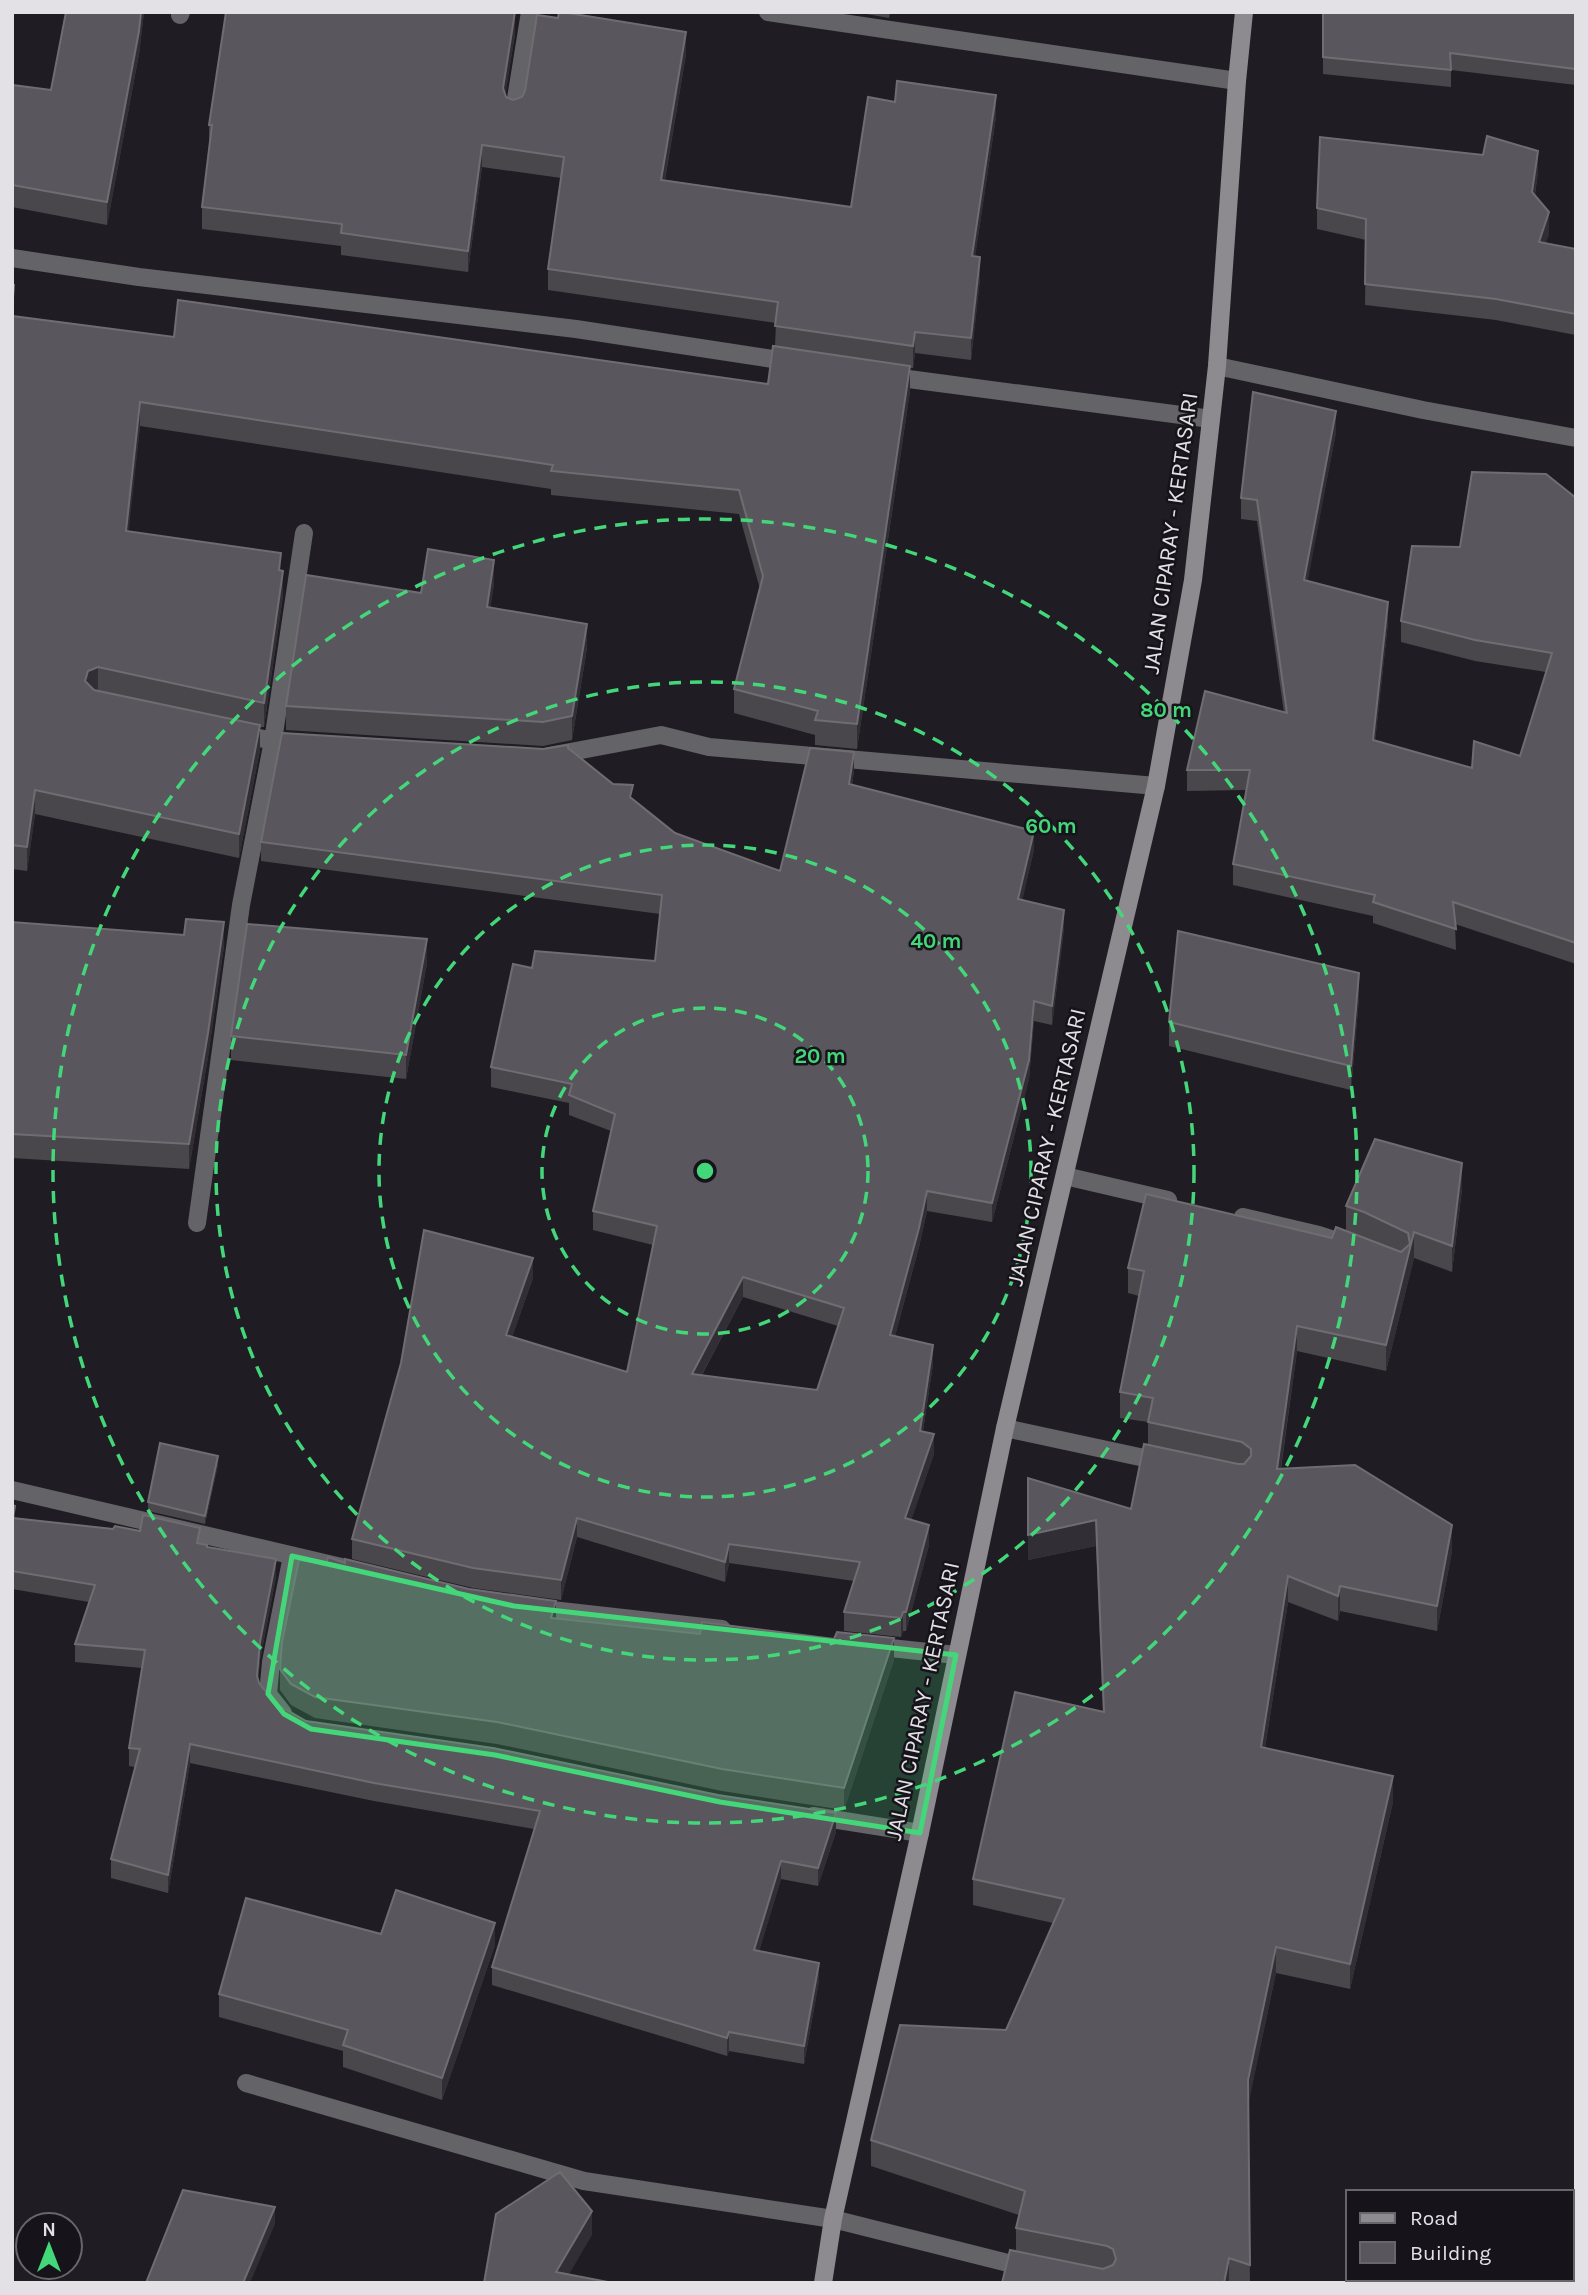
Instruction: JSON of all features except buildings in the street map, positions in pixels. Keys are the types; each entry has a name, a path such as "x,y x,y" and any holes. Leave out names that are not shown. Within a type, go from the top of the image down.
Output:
{"main road":[{"name":"JALAN CIPARAY - KERTASARI","path":"823,2283 833,2219 920,1833 1005,1428 1156,786 1193,580 1217,366 1244,12"}],"street":[{"path":"514,111 530,12"},
{"path":"768,12 1237,81"},
{"path":"12,258 139,277 576,329 807,364"},
{"path":"1217,366 1423,410 1576,438"},
{"path":"875,374 1211,419"},
{"path":"197,1223 241,905 273,741 304,533"},
{"path":"218,729 273,741 327,744"},
{"path":"531,756 544,757 661,735 709,747 1156,786"},
{"path":"1065,1176 1185,1204"},
{"path":"1225,1213 1319,1235 1359,1248"},
{"path":"1005,1428 1175,1465"},
{"path":"12,1490 372,1575"},
{"path":"292,1556 271,1662 268,1694 284,1714 302,1724"},
{"path":"514,1606 735,1630"},
{"path":"859,1644 956,1655"},
{"path":"800,1814 920,1833"},
{"path":"246,2083 584,2180 833,2219 1050,2272"}],"highlighted area":[{"path":"292,1556 514,1606 956,1655 920,1833 720,1802 495,1755 311,1729 284,1714 268,1694"}]}
